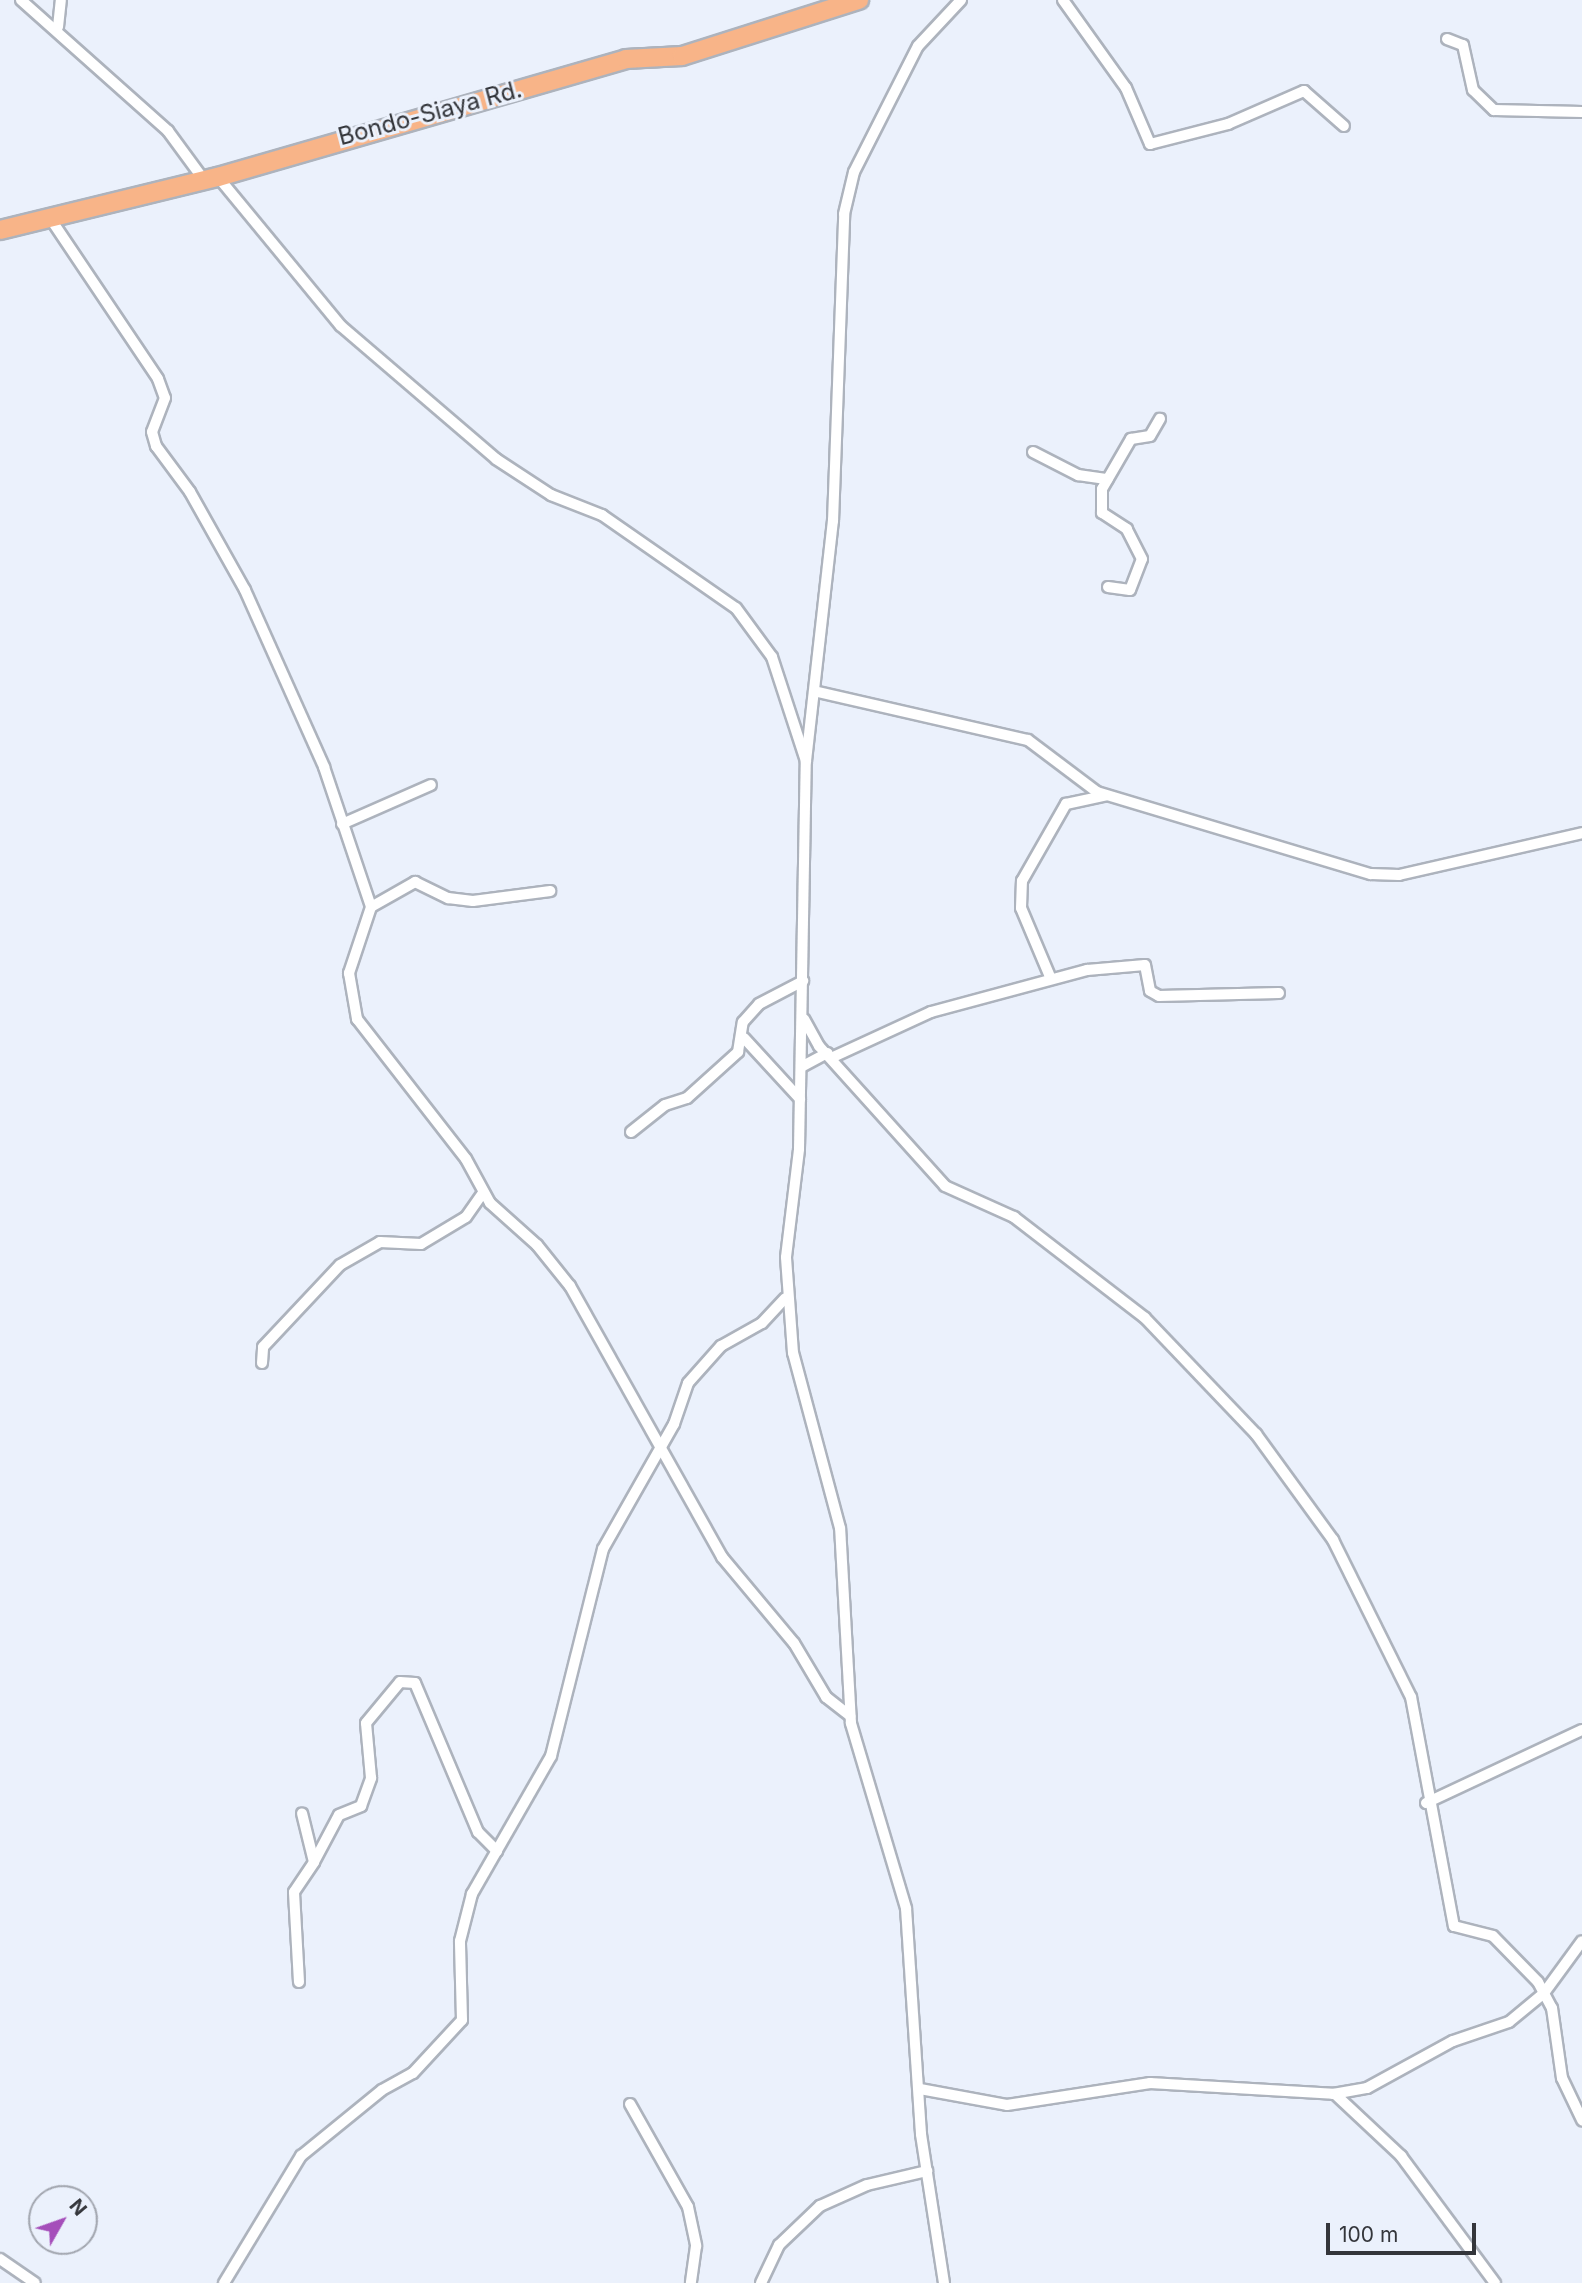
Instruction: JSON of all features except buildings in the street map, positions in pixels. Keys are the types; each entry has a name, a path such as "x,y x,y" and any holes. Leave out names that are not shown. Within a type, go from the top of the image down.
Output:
{"highway":[{"name":"Bondo-Siaya Rd.","path":"0,230 48,215 211,179 626,59 682,55 827,5 859,0"}],"street":[{"path":"21,0 58,27 168,131 341,326 496,459 551,495 602,515 736,608 772,657 806,761"},
{"path":"58,27 61,0"},
{"path":"944,2283 927,2171 902,1884 850,1717 840,1528 793,1353 787,1296 803,1017 806,761 818,692 850,181 926,32 961,0"},
{"path":"1063,0 1131,96 1150,144 1228,124 1304,91 1344,126"},
{"path":"1447,39 1463,45 1473,90 1494,110 1582,111"},
{"path":"48,215 158,379 165,398 152,432 156,446 191,492 245,590 342,824 371,907 349,973 351,1009 466,1159 483,1193 570,1286 659,1452 731,1571 794,1643 825,1697 850,1717"},
{"path":"1108,587 1130,590 1142,559 1127,529 1102,513 1098,504 1108,479 1131,439 1150,436 1160,419"},
{"path":"1033,452 1078,475 1108,479"},
{"path":"818,692 1028,740 1079,777 1112,795 1384,876 1582,833"},
{"path":"1051,979 1020,893 1041,844 1081,790 1079,777"},
{"path":"342,824 430,785"},
{"path":"1071,803 1112,795"},
{"path":"371,907 415,882 447,898 473,901 550,891"},
{"path":"801,1067 932,1012 1051,979 1145,965 1154,996 1279,993"},
{"path":"631,1132 665,1105 687,1098 738,1052 744,1038 747,1015 803,981"},
{"path":"803,1017 829,1056 946,1186 1014,1217 1116,1290 1256,1434 1358,1579 1411,1697 1426,1803 1454,1926 1501,1941 1544,1993 1559,2067 1582,2120"},
{"path":"744,1038 800,1099"},
{"path":"262,1363 263,1347 340,1265 380,1242 421,1244 466,1217 483,1193"},
{"path":"224,2283 301,2156 382,2090 412,2073 462,2020 463,1926 497,1851 551,1756 603,1549 659,1452 699,1370 721,1346 778,1310 787,1296"},
{"path":"299,1982 294,1892 340,1815 361,1805 371,1778 366,1723 400,1682 415,1683 478,1832 497,1851"},
{"path":"1426,1803 1582,1730"},
{"path":"302,1813 314,1862"},
{"path":"920,2089 1001,2105 1100,2087 1189,2081 1335,2094 1377,2085 1453,2041 1499,2028 1544,1993 1582,1941"},
{"path":"1335,2094 1401,2155 1495,2283"},
{"path":"630,2104 688,2207 696,2246 691,2283"},
{"path":"761,2283 779,2245 820,2206 867,2185 927,2171"},
{"path":"0,2259 35,2283"},
{"path":"936,2283 941,2271"}]}
